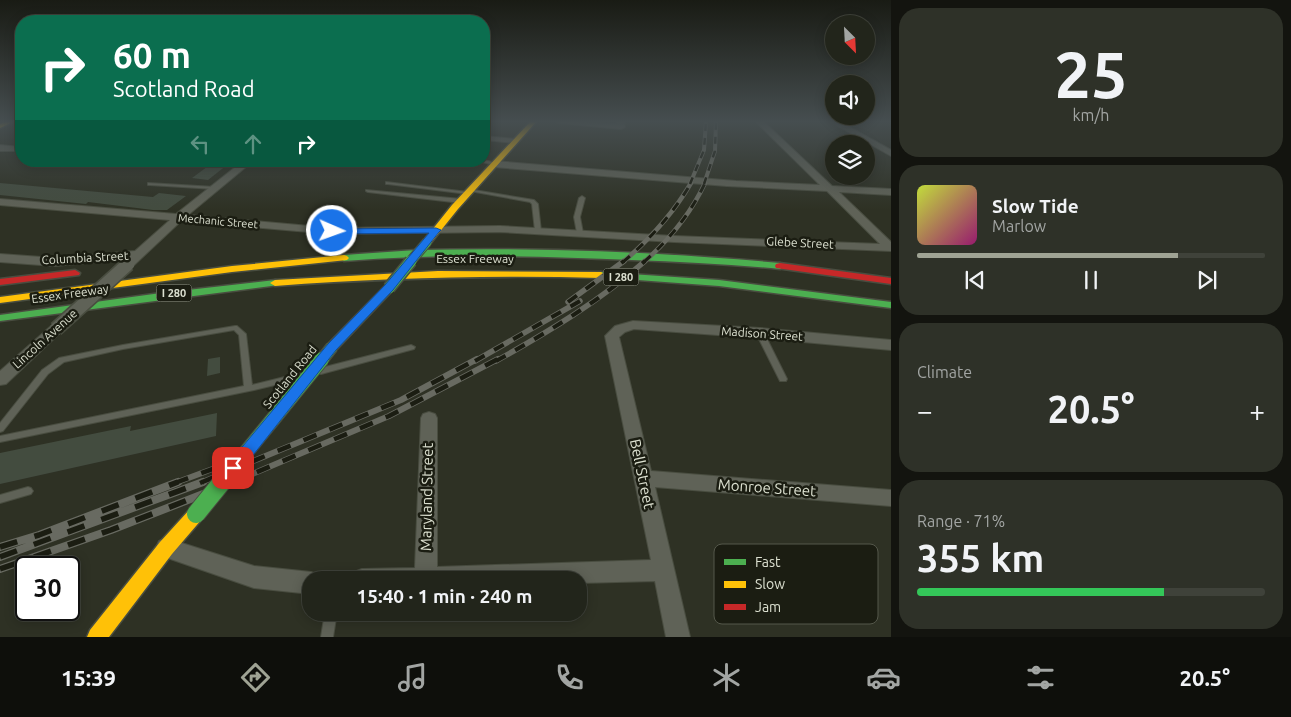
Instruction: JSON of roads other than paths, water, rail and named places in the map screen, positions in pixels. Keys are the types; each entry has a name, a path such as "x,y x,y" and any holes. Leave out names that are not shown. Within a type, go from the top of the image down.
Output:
{"main road":[{"name":"Scotland Road","path":"490,161 503,151"},
{"name":"Scotland Road","path":"97,637 166,548 332,347 389,288 467,195 486,167"},
{"path":"184,264 313,253 464,252"},
{"name":"Essex Freeway","path":"0,300 259,266 464,252 729,260 865,276 891,281"},
{"path":"104,270 144,267"},
{"path":"0,282 84,272"},
{"name":"Essex Freeway","path":"0,318 182,292 349,276 486,272 655,279 799,291 891,304"},
{"path":"39,326 349,276"}],"street":[{"path":"790,151 891,248"},
{"path":"490,162 705,182 891,192"},
{"name":"Lincoln Avenue","path":"0,380 178,218 242,167"},
{"name":"Mechanic Street","path":"0,202 332,231 436,230"},
{"name":"Glebe Street","path":"436,230 538,230 649,238 891,248"},
{"name":"Columbia Street","path":"0,258 55,262 139,254"},
{"name":"Madison Street","path":"633,325 760,333 891,345"},
{"name":"Bell Street","path":"633,325 620,329 612,336 678,637"},
{"name":"Maryland Street","path":"426,571 429,418"},
{"name":"Monroe Street","path":"643,478 891,498"},
{"path":"166,548 254,577 302,582"},
{"path":"587,572 663,570"}],"lane":[{"path":"388,183 467,195"},
{"path":"150,184 216,188"},
{"path":"368,191 467,195 532,201 535,204 538,230"},
{"path":"580,232 577,216 582,198"},
{"path":"0,429 45,372 62,360 124,347 235,328 242,334 248,388"},
{"path":"760,333 783,379"},
{"path":"0,439 248,388 411,347"},
{"path":"0,500 28,491"},
{"path":"327,637 330,621"}],"railway":[{"path":"690,184 704,151"},
{"path":"704,184 715,151"},
{"path":"623,262 660,225 677,205 691,183"},
{"path":"644,262 679,226 705,183"},
{"path":"568,302 624,261"},
{"path":"496,361 573,315 628,276 645,261"},
{"path":"475,361 580,301"},
{"path":"200,483 401,400 477,359"},
{"path":"231,483 389,416 498,359"},
{"path":"175,483 242,458"},
{"path":"0,547 39,535 178,482"},
{"path":"0,557 203,482"},
{"path":"0,569 111,530 234,482"}]}
